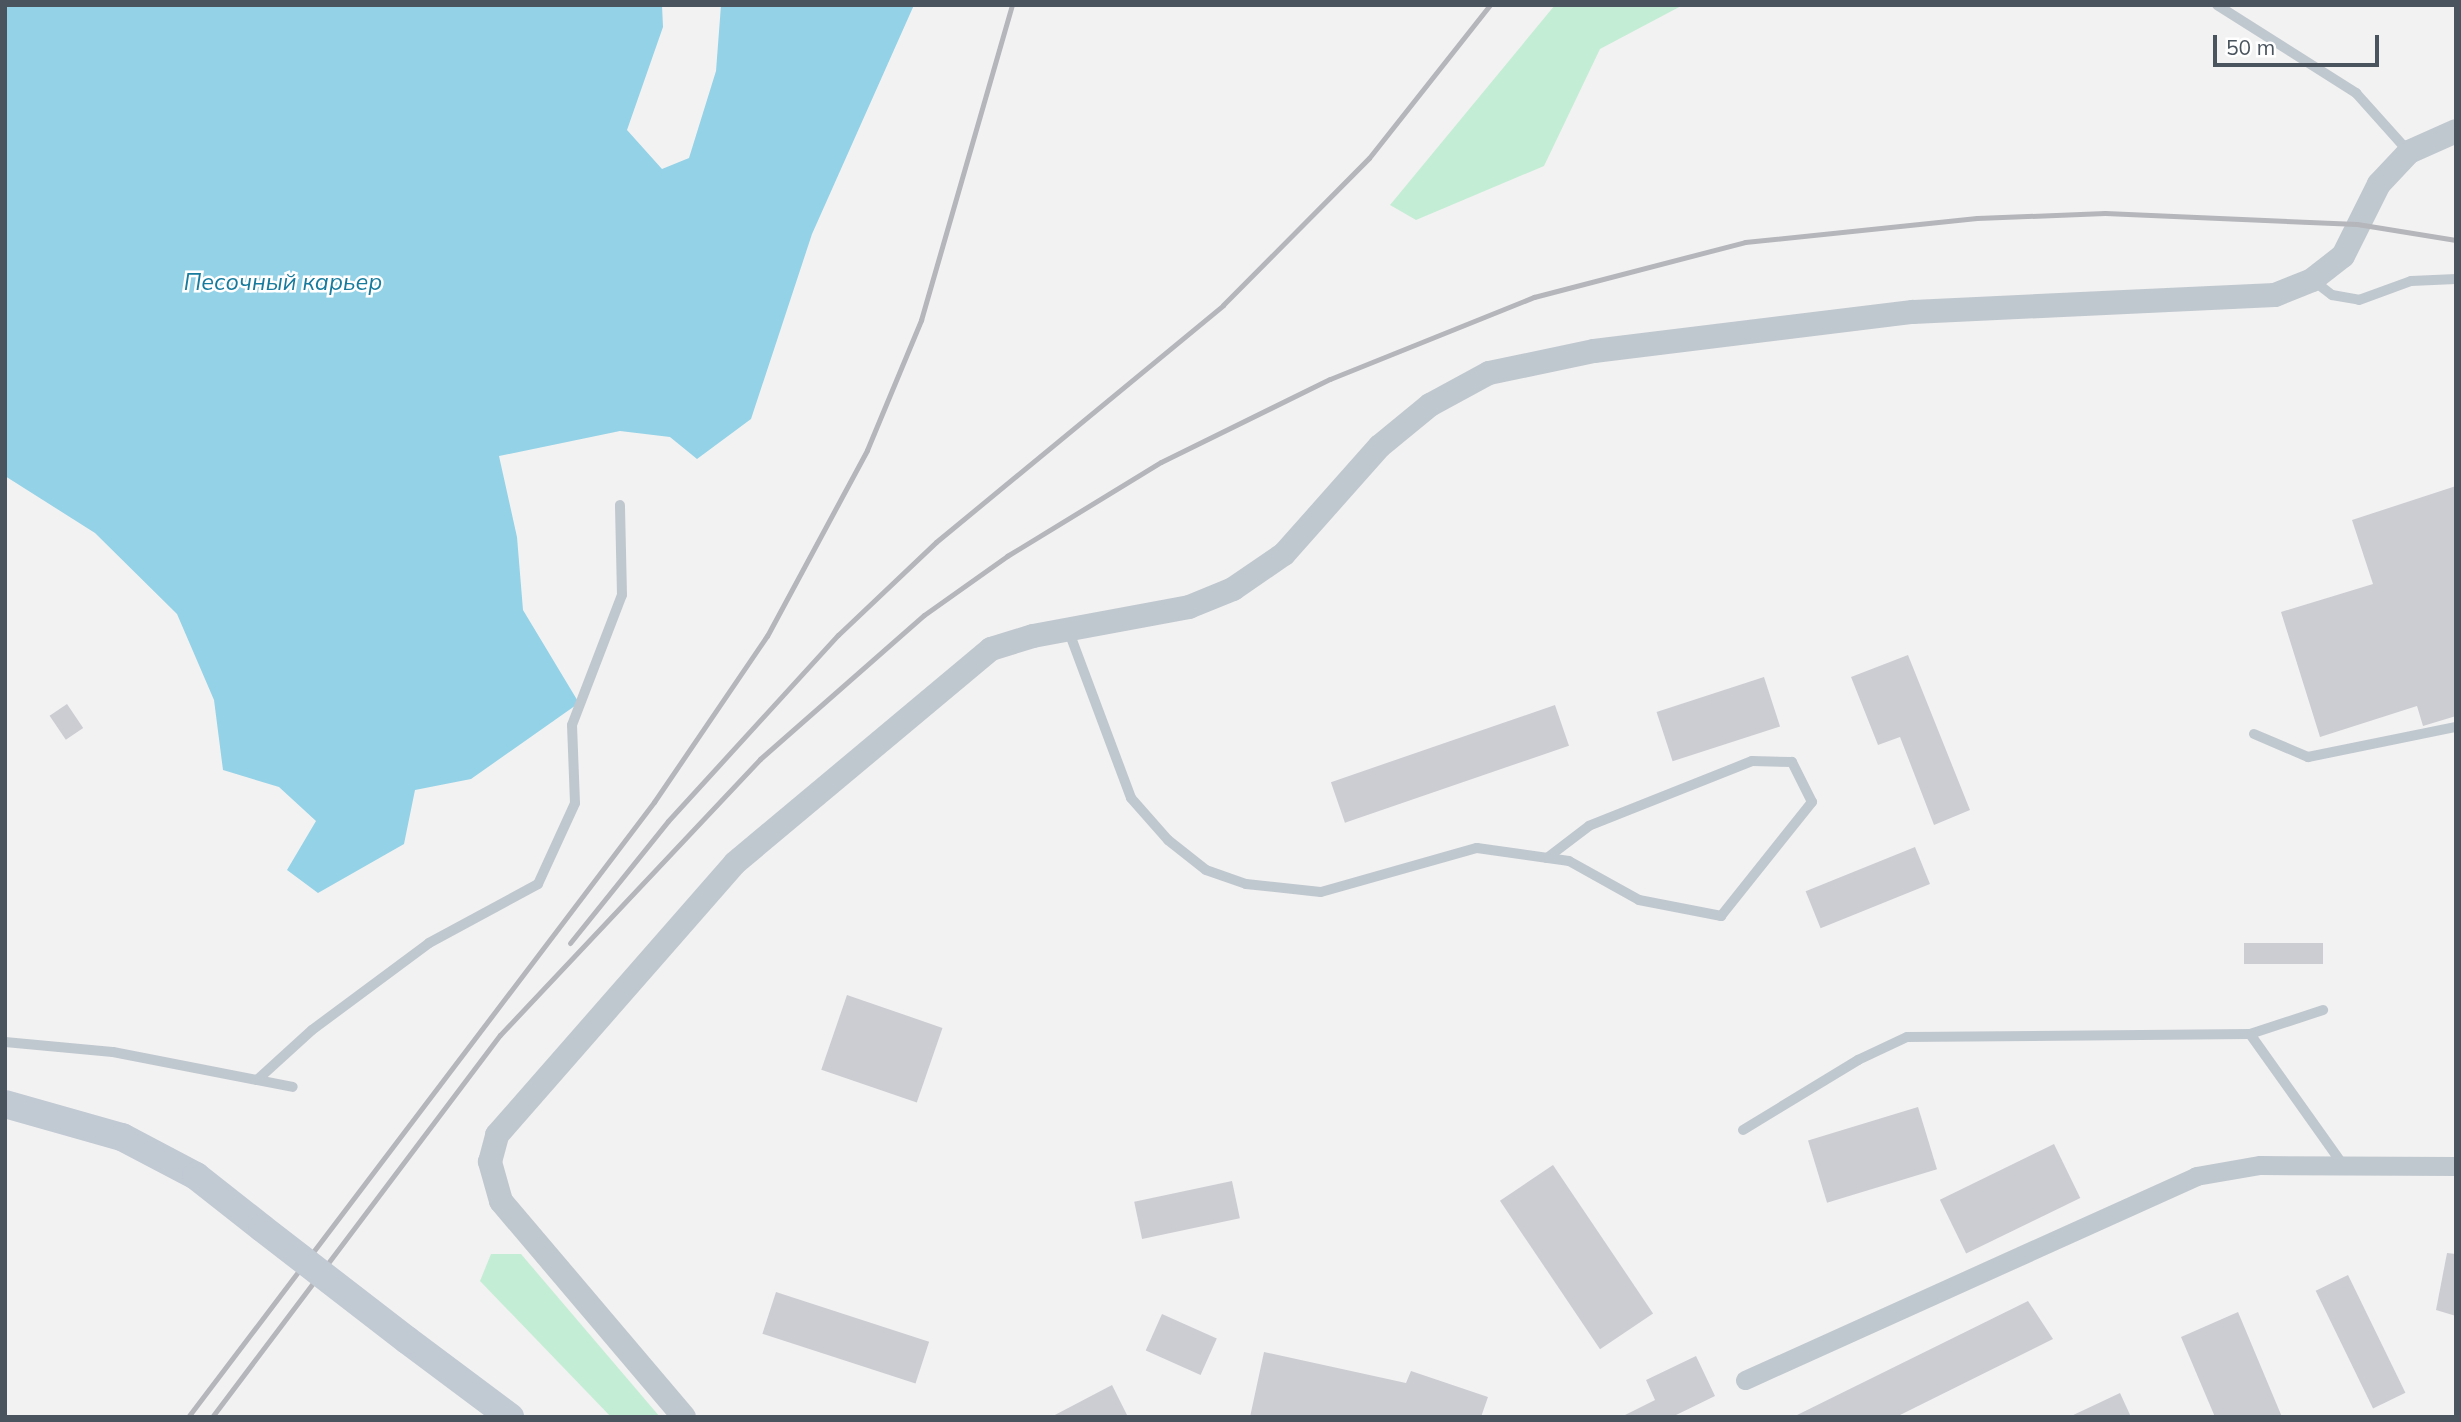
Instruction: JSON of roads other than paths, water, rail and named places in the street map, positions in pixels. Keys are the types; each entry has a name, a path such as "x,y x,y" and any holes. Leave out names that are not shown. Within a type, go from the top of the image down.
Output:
{"main road":[{"path":"5,1104 122,1137 196,1176 510,1417"}],"street":[{"path":"684,1417 501,1201 490,1162 497,1135 735,863 991,649 1033,636 1069,632 1189,607 1233,589 1284,554 1380,446 1430,405 1489,373 1594,351 1913,312 2275,295 2312,280 2343,256 2379,184 2409,152 2456,131"},
{"path":"1745,1380 2196,1176 2260,1165 2456,1166"}],"lane":[{"path":"2217,5 2356,93 2409,152"},
{"path":"2312,280 2332,295 2359,300 2411,281 2456,279"},
{"path":"257,1080 312,1030 429,943 538,884 575,803 572,725 622,595 620,505"},
{"path":"1069,632 1131,798 1168,840 1206,870 1246,884 1321,892 1477,848 1547,858 1569,861 1639,900 1721,916 1812,802 1792,762 1752,761 1589,826 1547,858"},
{"path":"2255,734 2308,757 2456,727"},
{"path":"1743,1130 1858,1060 1907,1038 2250,1034 2323,1010"},
{"path":"2250,1034 2343,1165"},
{"path":"5,1042 113,1052 293,1087"}],"water":[{"name":"Песочный карьер","path":"5,5 662,5 663,27 627,130 662,169 689,158 716,71 721,5 914,5 812,234 751,419 697,459 670,437 620,431 499,456 517,537 523,610 579,703 471,779 415,790 404,844 318,893 287,870 316,821 279,787 223,770 214,700 177,614 95,533 5,476"}],"railway":[{"path":"188,1417 654,802 767,636 867,450 921,320 1012,5"},
{"path":"570,943 668,821 838,635 936,542 1223,305 1369,158 1490,5"},
{"path":"212,1417 500,1035 760,759 924,615 1007,556 1161,462 1330,379 1534,297 1745,242 1977,218 2105,213 2357,224 2456,240"}]}
